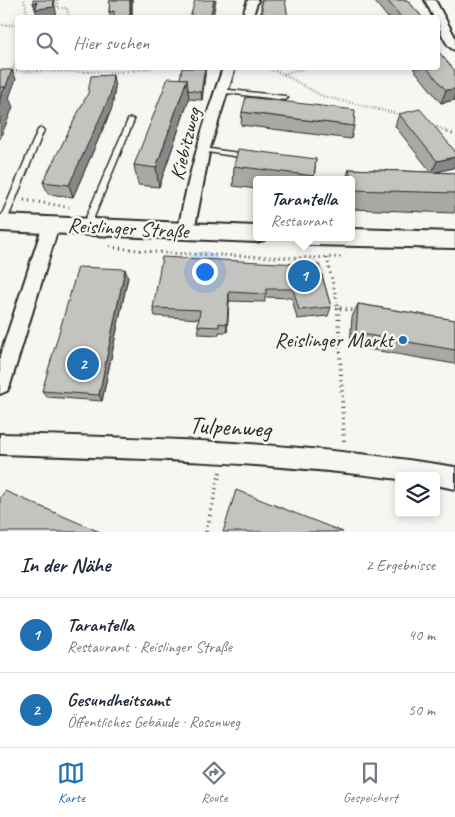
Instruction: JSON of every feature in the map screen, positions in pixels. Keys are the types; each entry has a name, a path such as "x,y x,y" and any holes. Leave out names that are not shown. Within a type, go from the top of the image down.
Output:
{"street":[{"path":"248,15 253,0"},
{"path":"430,0 438,15"},
{"path":"440,19 455,47"},
{"name":"Kiebitzweg","path":"186,231 203,150 220,91 228,70"},
{"name":"Reislinger Straße","path":"1,223 253,234"},
{"path":"0,385 51,225"},
{"path":"355,238 455,240"},
{"name":"Tulpenweg","path":"0,444 218,453 345,461 400,467 455,478"}],"lane":[{"path":"220,91 285,98"},
{"path":"86,226 131,120"},
{"path":"1,223 41,130"},
{"path":"203,150 250,156"}],"path":[{"path":"24,0 27,15"},
{"path":"57,0 58,8 67,8 68,15"},
{"path":"0,25 15,25"},
{"path":"12,71 15,64"},
{"path":"6,72 120,72 136,70"},
{"path":"272,70 322,96 405,116"},
{"path":"283,74 298,70"},
{"path":"422,121 455,135"},
{"path":"327,258 338,308 345,461"},
{"path":"338,308 368,313"},
{"path":"206,532 220,477 218,453"}],"building":[{"path":"33,0 53,0 54,7 36,9 37,2 33,3"},
{"path":"110,0 130,0 130,15 114,15 114,11 109,12"},
{"path":"195,0 214,0 211,15 191,15"},
{"path":"261,0 285,0 288,15 263,15"},
{"path":"387,0 407,0 420,15 400,15"},
{"path":"440,53 455,71 455,89 446,90 429,70 440,70"},
{"path":"0,70 12,70 5,89 5,87 0,88"},
{"path":"182,70 205,70 201,92 188,90 187,79 180,79"},
{"path":"113,75 110,96 69,185 43,182 88,93 91,76"},
{"path":"168,78 187,79 156,168 134,165"},
{"path":"0,87 5,87 0,98"},
{"path":"246,97 355,110 354,126 242,112"},
{"path":"420,109 455,151 455,157 437,161 399,114"},
{"path":"238,149 316,159 314,176 234,166"},
{"path":"349,169 455,173 455,193 355,190 355,176 350,176"},
{"path":"162,257 319,265 331,307 299,310 293,289 266,289 266,294 229,292 227,324 219,323 219,327 198,326 200,310 153,308"},
{"path":"78,267 125,269 99,395 42,391"},
{"path":"358,304 455,320 455,350 356,333"},
{"path":"236,490 343,532 223,532"},
{"path":"5,491 100,532 0,532 0,498"}],"place":[{"name":"Tarantella","path":"304,276"},
{"name":"Reislinger Markt","path":"403,340"},
{"name":"Gesundheitsamt","path":"83,364"}]}
